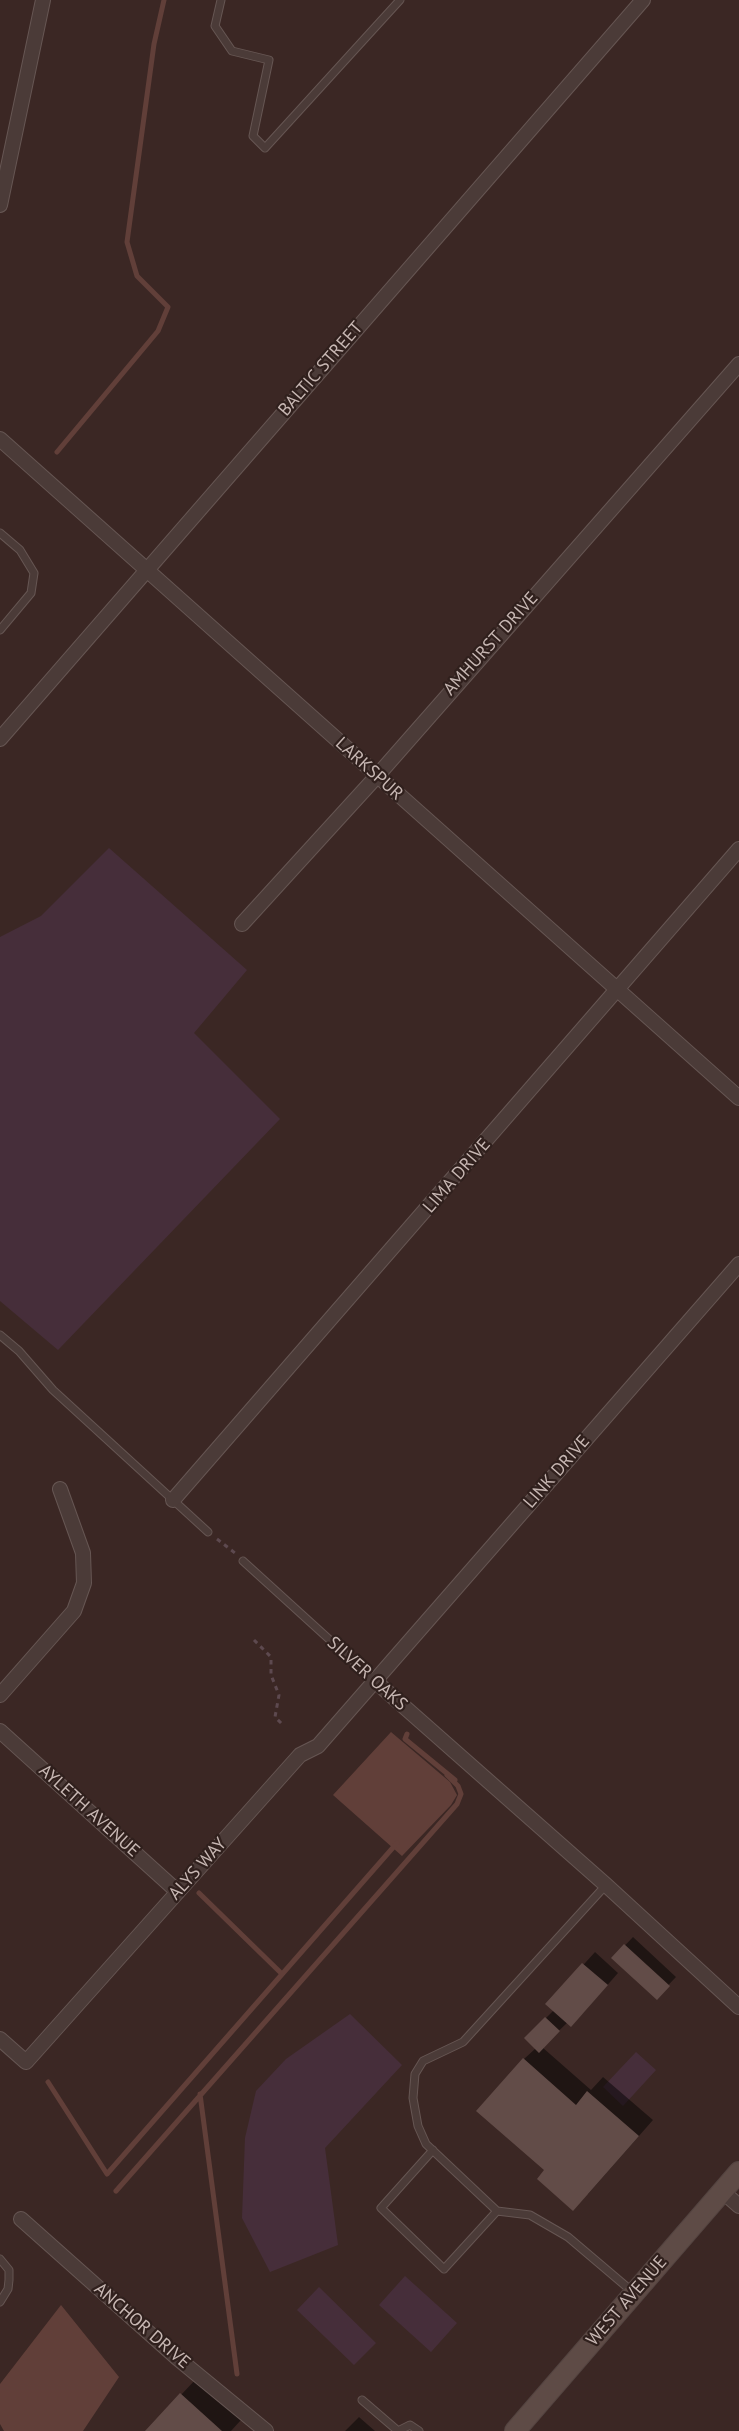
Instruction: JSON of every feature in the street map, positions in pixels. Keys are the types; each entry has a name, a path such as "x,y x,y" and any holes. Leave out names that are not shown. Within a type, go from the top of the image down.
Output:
{"main road":[{"name":"WEST AVENUE","path":"515,2431 739,2172"}],"street":[{"path":"0,205 43,0"},
{"name":"BALTIC STREET","path":"0,740 643,0"},
{"name":"AMHURST DRIVE","path":"242,924 377,776 739,364"},
{"name":"LARKSPUR","path":"0,439 739,1098"},
{"name":"LIMA DRIVE","path":"173,1500 507,1119 617,988 739,849"},
{"name":"LINK DRIVE","path":"375,1681 739,1264"},
{"path":"0,1695 74,1611 84,1583 83,1553 60,1489"},
{"name":"SILVER OAKS","path":"375,1681 606,1885 739,2007"},
{"name":"ALYS WAY","path":"0,2039 26,2062 300,1755 318,1746 375,1681"},
{"name":"AYLETH AVENUE","path":"0,1731 178,1892"},
{"path":"722,2191 739,2206"},
{"name":"ANCHOR DRIVE","path":"21,2219 176,2357 266,2431"}],"lane":[{"path":"220,0 215,26 232,51 269,60 253,136 265,148 400,0"},
{"path":"0,533 20,550 34,573 31,593 0,630"},
{"path":"0,1335 19,1352 53,1390 208,1532"},
{"name":"SILVER OAKS","path":"243,1561 375,1681"},
{"path":"606,1885 463,2042 423,2061 415,2074 413,2098 418,2126 426,2144 497,2211 530,2215 568,2237 634,2293"},
{"path":"433,2150 381,2208 444,2269 497,2211"},
{"path":"0,2259 9,2271 8,2289 0,2302"},
{"path":"362,2400 398,2431 410,2425 419,2431"}],"path":[{"path":"208,1532 243,1561"},
{"path":"254,1640 271,1657 271,1675 279,1695 275,1717 282,1724"}],"shaded area":[{"path":"109,848 247,970 194,1033 280,1119 58,1350 0,1301 0,937 41,916"},
{"path":"391,1732 450,1782 457,1795 451,1805 402,1856 333,1795"},
{"path":"350,2014 402,2065 325,2148 338,2245 270,2272 242,2218 245,2138 256,2091 286,2059"},
{"path":"636,2052 656,2070 623,2106 603,2087"},
{"path":"405,2276 457,2323 431,2352 379,2305"},
{"path":"319,2287 376,2343 354,2365 297,2310"},
{"path":"61,2305 119,2377 83,2431 4,2431 0,2424 0,2384"}],"building":[{"path":"624,1944 670,1986 657,2000 611,1958"},
{"path":"582,1963 608,1985 571,2027 545,2004"},
{"path":"545,2017 560,2031 539,2053 524,2038"},
{"path":"523,2058 576,2105 587,2091 639,2136 573,2211 537,2179 544,2170 476,2111"},
{"path":"180,2393 222,2431 145,2431"}],"waterway":[{"path":"57,452 158,331 168,307 137,276 127,242 154,44 164,0"},
{"path":"116,2191 457,1804 461,1794 458,1786 447,1775 455,1780 405,1739 407,1734"},
{"path":"48,2082 107,2174 397,1843"},
{"path":"199,1893 282,1974"},
{"path":"200,2094 237,2374"}]}
